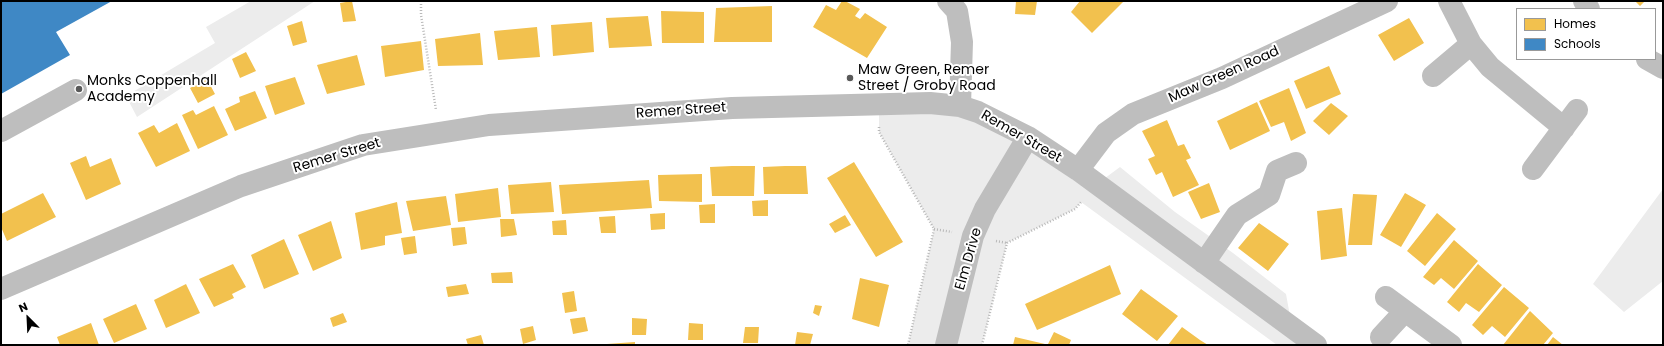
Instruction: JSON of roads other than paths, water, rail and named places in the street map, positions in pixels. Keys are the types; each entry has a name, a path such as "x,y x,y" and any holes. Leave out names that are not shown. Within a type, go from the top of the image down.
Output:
{"street":[{"path":"948,1 957,11 962,42 960,106"},
{"name":"Maw Green Road","path":"1078,170 1106,133 1133,114 1222,78 1387,1"},
{"path":"1449,1 1471,44 1490,67 1564,128"},
{"path":"1433,76 1471,44"},
{"path":"1649,60 1663,68"},
{"path":"1,131 76,90"},
{"name":"Remer Street","path":"1,289 241,186 363,145 489,124 732,108 930,103 960,106 978,112 1028,137 1078,170 1316,345"},
{"path":"1533,168 1577,110"},
{"name":"Elm Drive","path":"946,345 973,236 985,209 1028,137"},
{"path":"1204,263 1237,215 1269,195 1277,171 1296,163"},
{"path":"1386,297 1450,345"},
{"path":"1381,337 1405,311"}],"place":[{"name":"Maw Green, Remer Street / Groby Road","path":"850,78"},
{"name":"Monks Coppenhall Academy","path":"79,89"}]}
